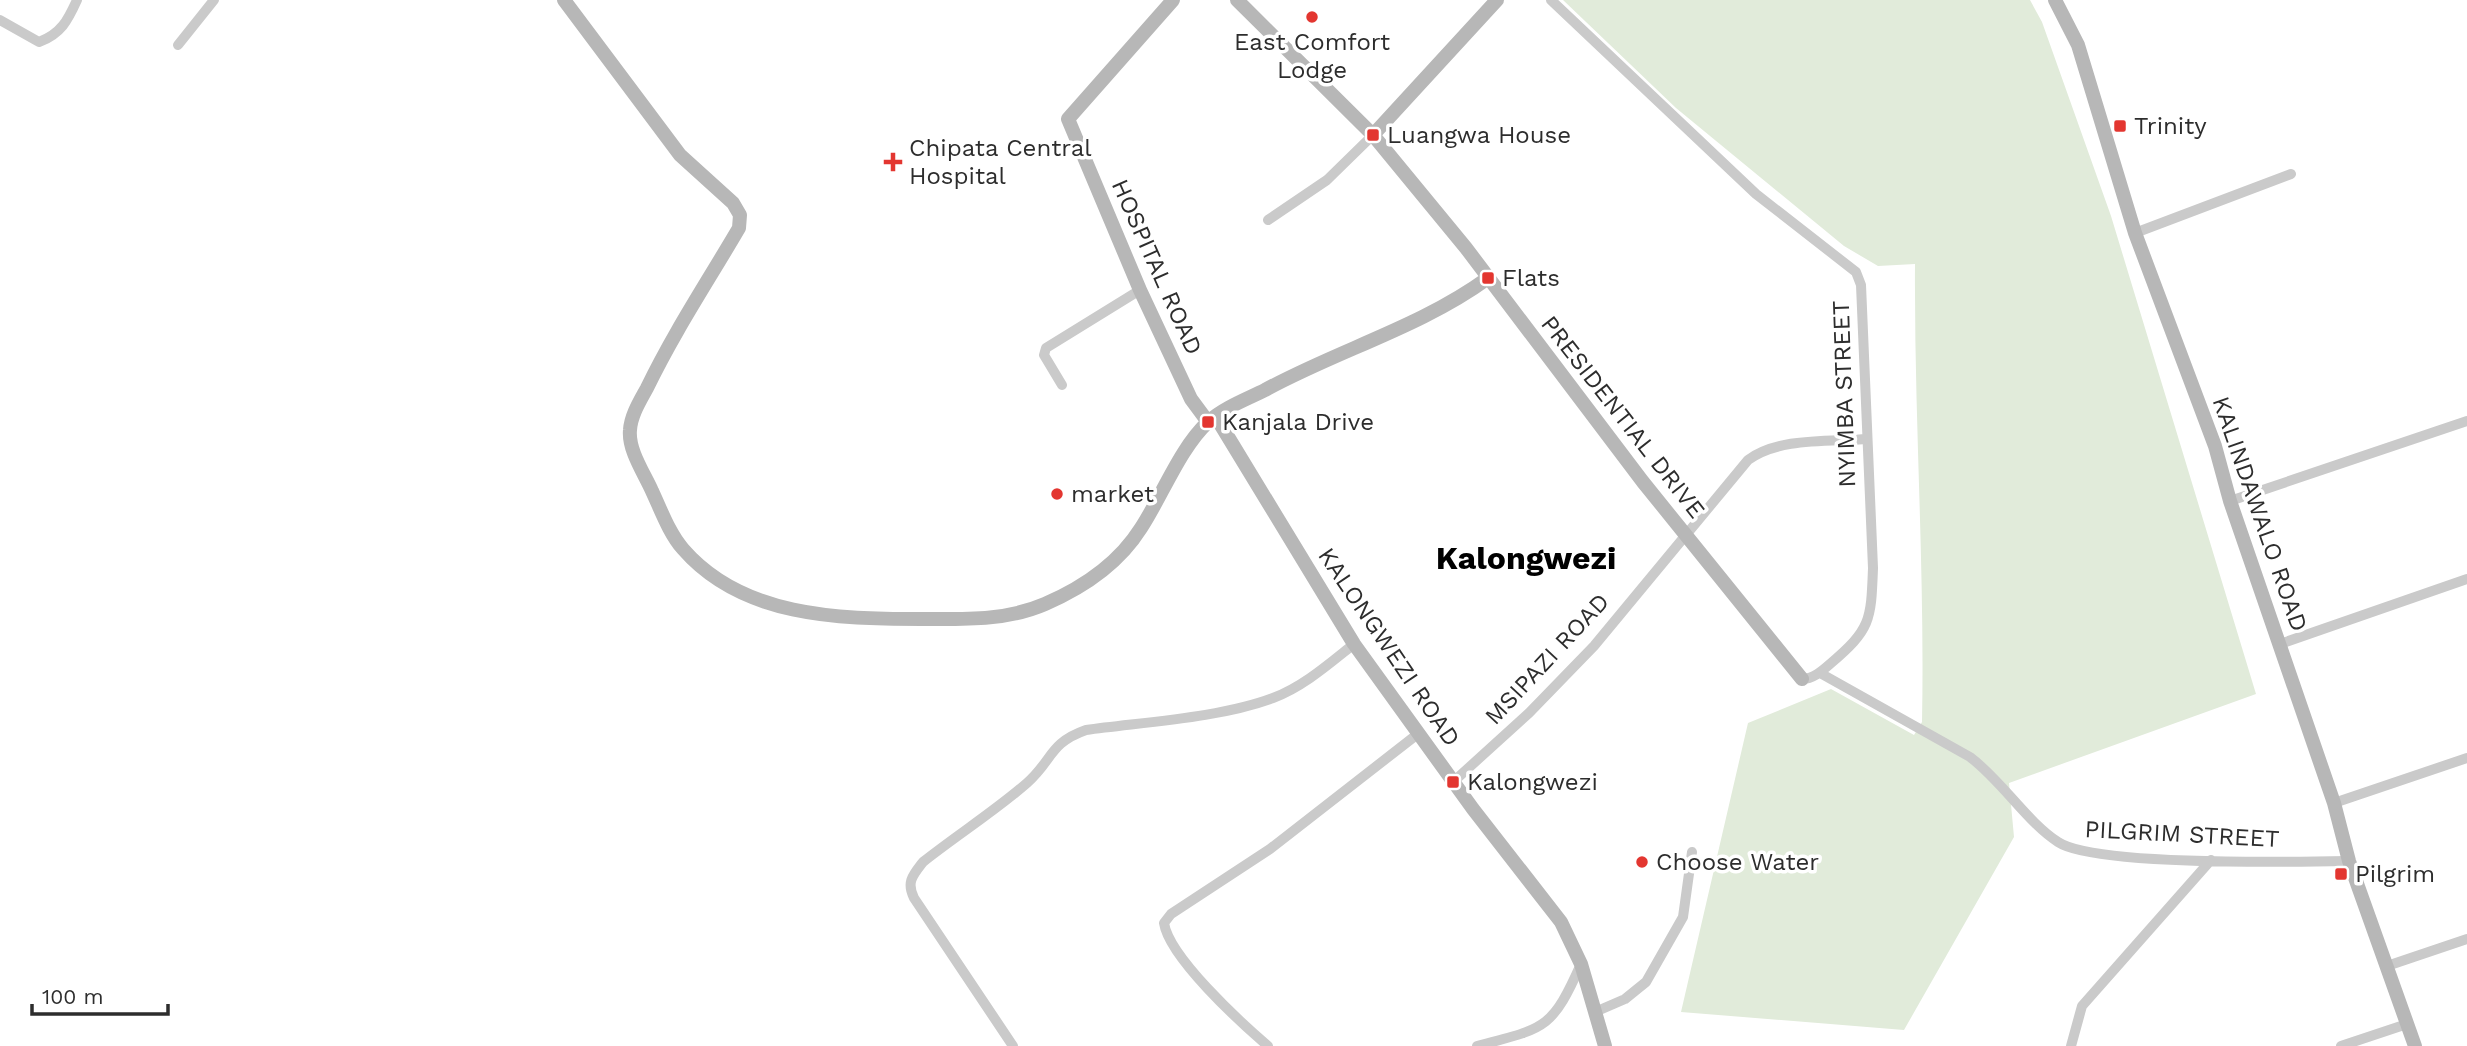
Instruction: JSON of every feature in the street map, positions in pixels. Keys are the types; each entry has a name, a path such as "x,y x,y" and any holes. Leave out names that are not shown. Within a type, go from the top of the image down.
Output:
{"street":[{"path":"0,20 39,42 53,37 67,23 77,0"},
{"path":"178,45 214,0"},
{"path":"564,0 680,155 733,203 740,215 739,228 663,354 633,416 630,442 680,547 719,580 741,593 780,608 825,615 977,619 1013,614 1043,605 1112,563 1140,529 1170,475 1212,420 1314,363 1424,318 1459,300 1488,278"},
{"name":"HOSPITAL ROAD","path":"1173,0 1074,109 1069,119 1140,290 1191,399 1212,420"},
{"name":"PRESIDENTIAL DRIVE","path":"1237,0 1373,135 1802,679"},
{"path":"1268,220 1327,180 1373,135 1497,0"},
{"name":"NYIMBA STREET","path":"1551,0 1756,194 1856,272 1861,285 1873,568 1871,608 1865,631 1820,673 1802,679"},
{"name":"KALINDAWALO ROAD","path":"2055,0 2078,45 2135,233 2215,446 2230,501 2334,803 2349,861 2415,1046"},
{"path":"2135,233 2291,174"},
{"path":"1062,384 1044,355 1046,348 1140,290"},
{"name":"KALONGWEZI ROAD","path":"1212,420 1354,644 1453,782 1561,922 1581,964 1605,1046"},
{"path":"2230,501 2467,421"},
{"name":"MSIPAZI ROAD","path":"1453,782 1560,683 1748,460 1760,451 1776,447 1867,439"},
{"path":"2280,644 2467,579"},
{"path":"1013,1046 909,888 911,878 923,862 1029,781 1059,743 1072,735 1087,730 1235,709 1275,698 1319,672 1354,644"},
{"name":"PILGRIM STREET","path":"1820,673 1970,757 1987,770 2058,842 2074,849 2131,857 2349,861"},
{"path":"1268,1046 1211,992 1166,935 1164,923 1171,914 1270,849 1419,733"},
{"path":"2334,803 2467,758"},
{"path":"1595,1012 1625,999 1646,982 1683,917 1692,852"},
{"path":"2071,1046 2082,1006 2211,860"},
{"path":"2387,966 2467,939"},
{"path":"1477,1046 1533,1030 1549,1021 1560,1008 1581,964"},
{"path":"2341,1046 2407,1024"}],"green space":[{"path":"1563,0 2030,0 2042,22 2111,216 2256,694 2009,783 2014,837 1904,1030 1681,1012 1748,723 1831,689 1914,735 1922,722 1915,264 1878,266 1844,246 1676,108"}],"place":[{"name":"East Comfort Lodge","path":"1312,17"},
{"name":"Trinity","path":"2120,126"},
{"name":"Luangwa House","path":"1373,135"},
{"name":"Chipata Central Hospital","path":"893,162"},
{"name":"Flats","path":"1488,278"},
{"name":"Kanjala Drive","path":"1208,422"},
{"name":"market","path":"1057,494"},
{"name":"Kalongwezi","path":"1453,782"},
{"name":"Choose Water","path":"1642,862"},
{"name":"Pilgrim","path":"2341,874"}],"district":[{"name":"Kalongwezi","path":"1526,558"}]}
